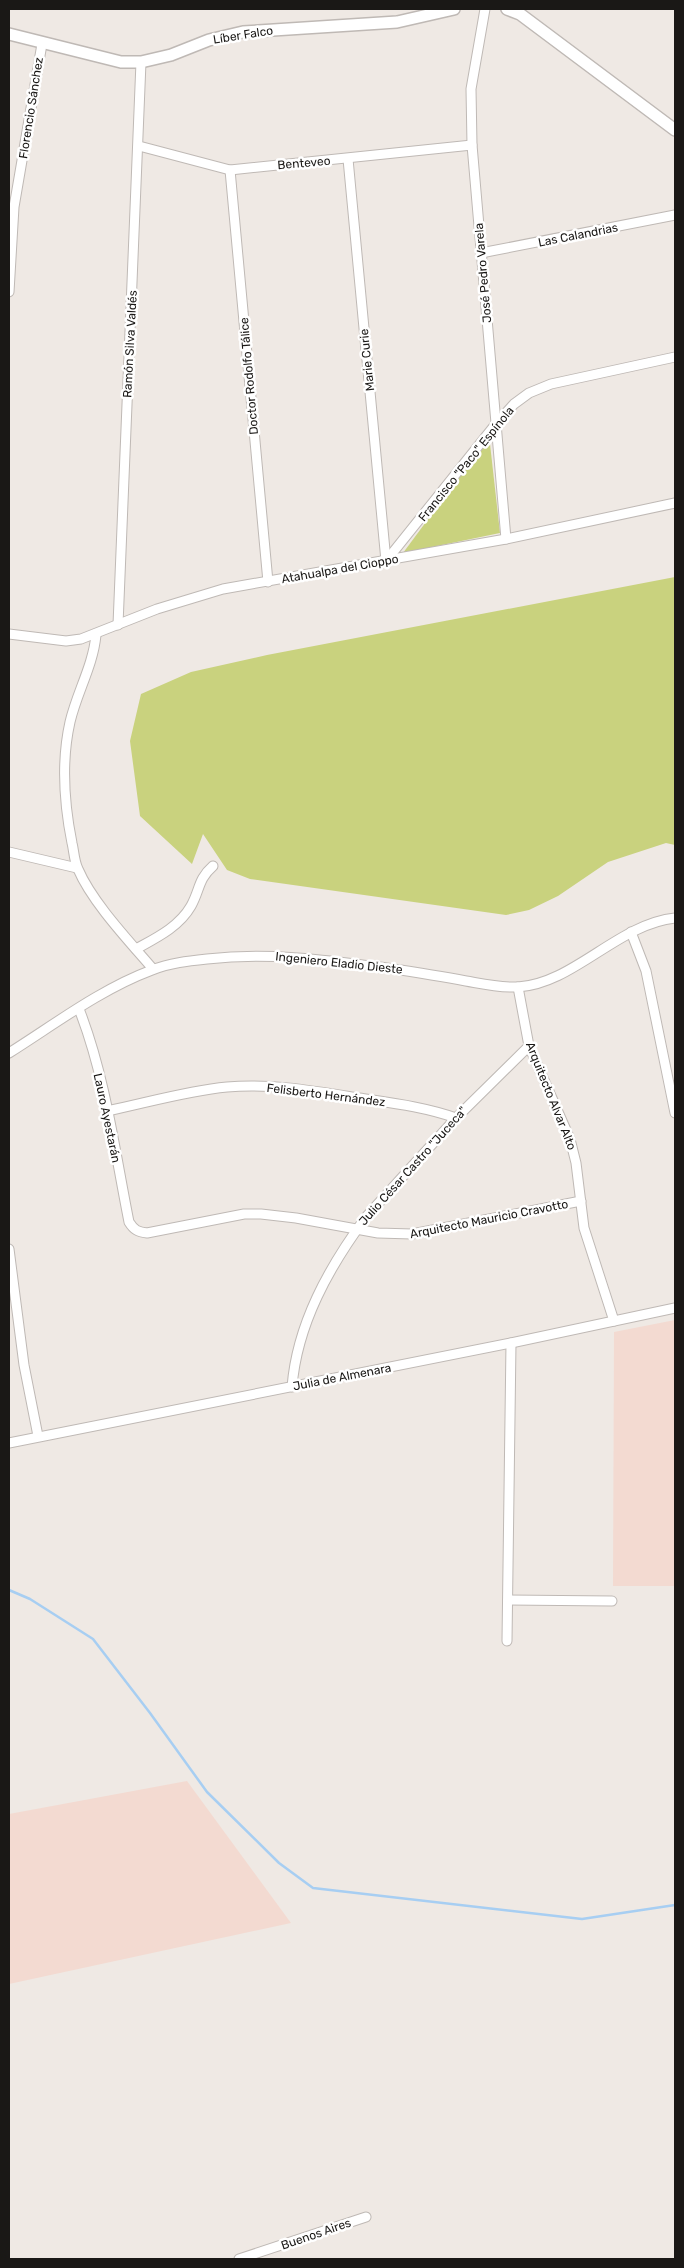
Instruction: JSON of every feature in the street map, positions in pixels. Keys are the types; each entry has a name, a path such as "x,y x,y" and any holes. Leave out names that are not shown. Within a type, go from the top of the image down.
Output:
{"street":[{"name":"Líber Falco","path":"9,34 42,44 121,62 141,62 171,55 209,40 243,32 397,22 454,9"},
{"name":"José Pedro Varela","path":"485,9 471,90 472,145 506,539"},
{"path":"507,9 520,14 675,130"},
{"name":"Florencio Sánchez","path":"9,292 14,207 42,44"},
{"name":"Ramón Silva Valdés","path":"118,625 141,62"},
{"name":"Benteveo","path":"139,146 230,170 472,145"},
{"name":"Marie Curie","path":"348,159 386,561"},
{"name":"Doctor Rodolfo Tálice","path":"230,170 268,582"},
{"name":"Las Calandrias","path":"481,253 675,215"},
{"name":"Francisco \"Paco\" Espínola","path":"386,561 495,425 522,398 551,384 675,357"},
{"name":"Atahualpa del Cioppo","path":"9,634 66,641 96,635 188,598 223,589 506,539 675,502"},
{"path":"96,635 94,651 70,722 66,749 65,799 77,868 93,895 152,969"},
{"path":"9,852 77,868"},
{"path":"136,949 179,922 190,907 202,878 213,866"},
{"name":"Ingeniero Eladio Dieste","path":"9,1053 120,985 152,969 170,964 272,955 407,971 498,986 518,987 543,981 560,973 631,932 658,921 675,918"},
{"path":"631,932 646,971 675,1113"},
{"name":"Arquitecto Alvar Alto","path":"518,987 529,1046 570,1139 584,1228 614,1321"},
{"name":"Lauro Ayestarán","path":"79,1009 88,1032 107,1111 129,1222 132,1228"},
{"name":"Julio César Castro \"Juceca\"","path":"292,1387 296,1356 306,1322 330,1274 356,1230 456,1118 529,1046"},
{"name":"Felisberto Hernández","path":"107,1111 226,1087 249,1086 283,1087 336,1094 438,1112 456,1118"},
{"name":"Arquitecto Mauricio Cravotto","path":"132,1228 147,1233 244,1214 260,1214 296,1218 356,1230 397,1235 429,1232 581,1201"},
{"path":"9,1249 24,1365 38,1436"},
{"name":"Julia de Almenara","path":"9,1443 511,1343 675,1308"},
{"path":"508,1641 511,1343"},
{"path":"508,1600 612,1601"},
{"name":"Buenos Aires","path":"238,2259 366,2216"}],"shaded area":[{"path":"675,1320 675,1586 613,1586 614,1332"},
{"path":"187,1781 291,1923 9,1984 9,1814"}],"green space":[{"path":"490,444 500,533 403,553 460,476 483,448"},
{"path":"675,577 675,845 666,843 608,862 558,896 529,910 506,915 250,879 227,870 203,834 192,864 140,816 130,741 141,694 191,672 267,655"}],"waterway":[{"path":"9,1590 30,1599 93,1639 207,1792 279,1863 313,1888 582,1919 675,1905"}]}
